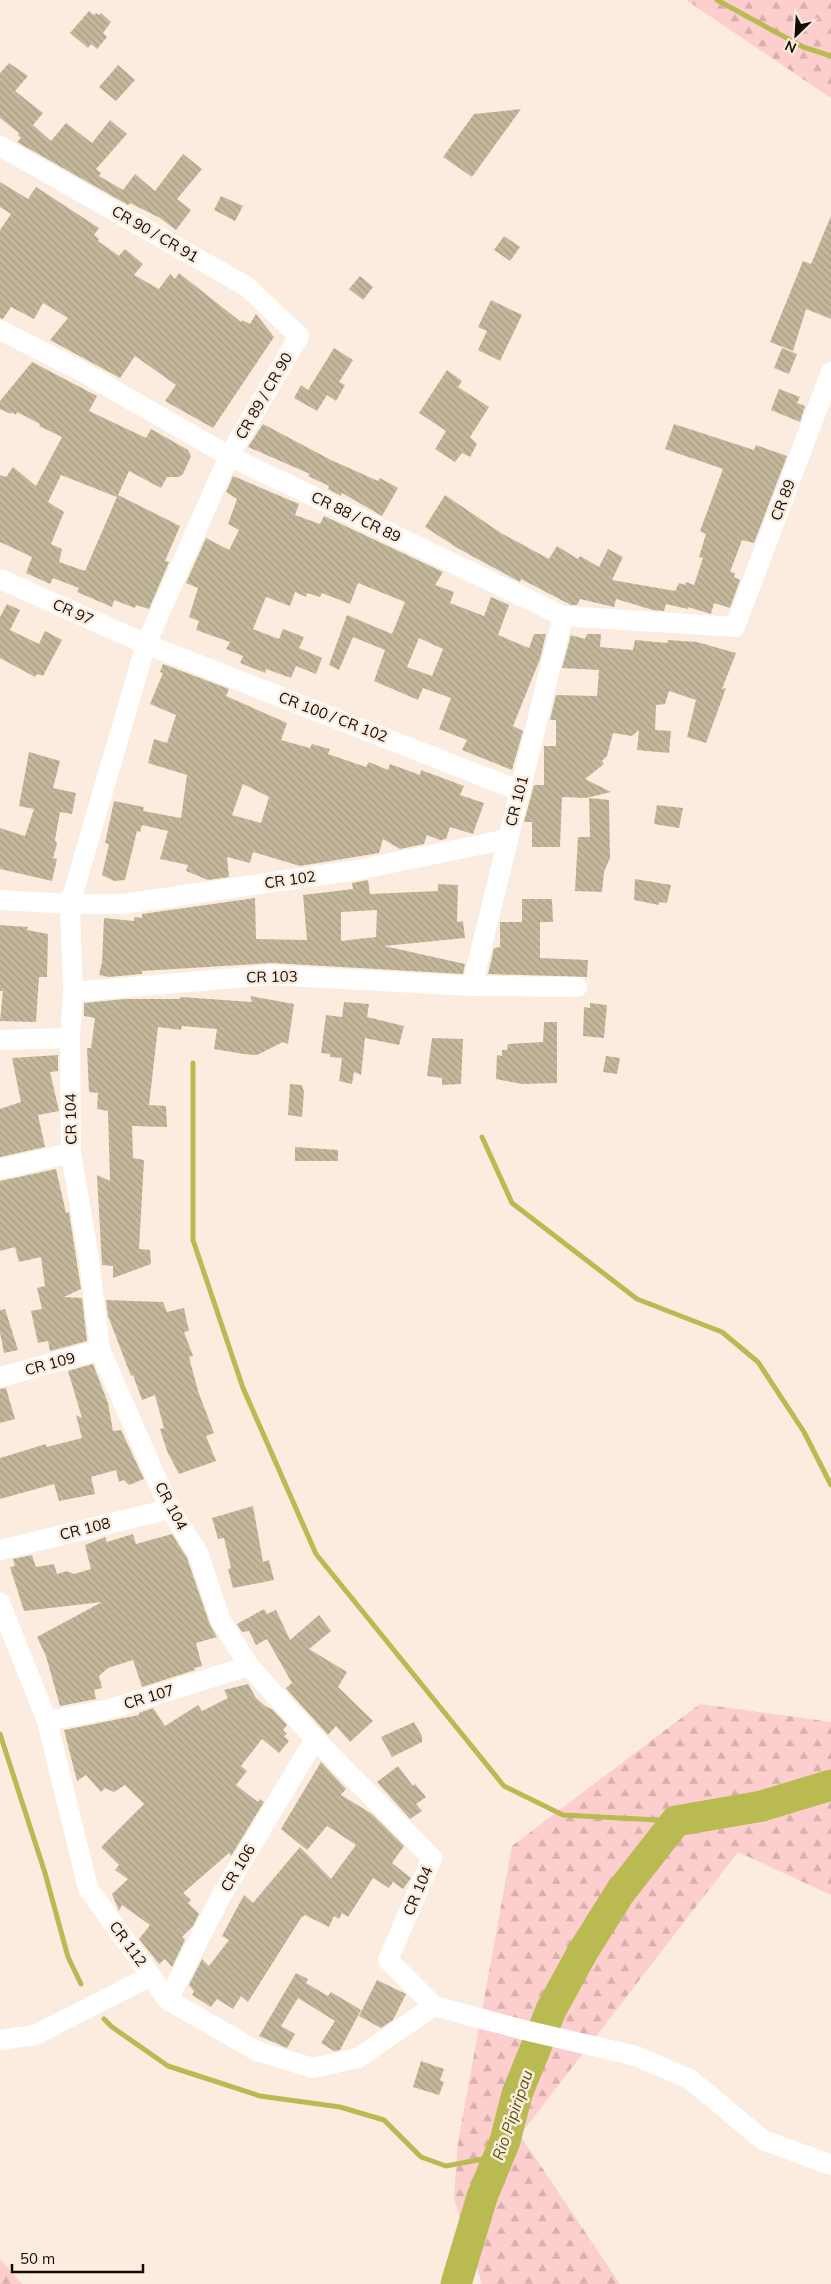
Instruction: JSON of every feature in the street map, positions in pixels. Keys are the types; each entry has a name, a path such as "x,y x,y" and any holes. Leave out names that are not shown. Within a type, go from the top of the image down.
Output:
{"street":[{"name":"CR 90 / CR 91","path":"0,146 246,286 299,336"},
{"name":"CR 88 / CR 89","path":"0,330 81,370 229,456 562,616 735,627"},
{"name":"CR 89 / CR 90","path":"146,644 229,456 299,336"},
{"name":"CR 89","path":"735,627 831,372"},
{"name":"CR 97","path":"0,579 146,644"},
{"name":"CR 101","path":"472,986 562,616"},
{"name":"CR 100 / CR 102","path":"146,644 520,791"},
{"name":"CR 104","path":"146,644 70,904 73,992 70,1038 71,1153 89,1259 100,1350 170,1509 198,1553 221,1621 249,1666 314,1739 432,1858 388,1960 434,2006"},
{"name":"CR 102","path":"0,900 70,904 123,904 357,870 508,839"},
{"name":"CR 103","path":"73,992 271,975 472,986 577,987"},
{"path":"0,1040 70,1038"},
{"path":"0,1169 71,1153"},
{"name":"CR 109","path":"0,1377 100,1350"},
{"name":"CR 108","path":"0,1550 170,1509"},
{"name":"CR 112","path":"0,1603 47,1722 88,1888 168,2000 257,2052 313,2068 358,2058 434,2006"},
{"name":"CR 107","path":"47,1722 110,1709 249,1666"},
{"name":"CR 106","path":"168,2000 221,1896 314,1739"},
{"path":"0,2040 34,2035 151,1976"},
{"path":"434,2006 555,2038 636,2056 691,2080 764,2140 831,2165"}],"green space":[{"path":"686,0 831,0 831,98"},
{"path":"700,1704 831,1722 831,1895 738,1852 520,2135 620,2284 482,2284 454,2199 458,2142 512,1846"},
{"path":"0,2259 22,2284 0,2284"}],"building":[{"path":"89,11 94,15 101,13 111,22 103,33 107,37 97,49 91,44 88,48 70,33"},
{"path":"9,63 28,76 15,91 43,113 33,125 51,141 66,123 92,143 110,120 127,134 96,169 101,173 99,176 123,190 135,174 155,191 183,154 202,169 177,199 191,210 176,230 160,218 130,203 128,205 17,142 21,138 18,135 19,133 0,118 0,73"},
{"path":"118,65 135,80 116,101 99,87"},
{"path":"521,109 472,177 443,157 474,114"},
{"path":"0,182 28,199 36,187 99,228 94,235 99,239 98,241 119,256 125,249 143,264 134,275 159,289 170,274 175,279 179,273 241,322 242,320 250,324 256,314 274,337 213,428 165,401 176,385 135,356 120,378 50,340 68,318 43,303 34,319 11,307 3,319 0,318 0,230 11,214 0,207"},
{"path":"221,196 243,206 235,221 214,210"},
{"path":"831,216 831,319 806,309 793,351 770,342 803,261 811,264"},
{"path":"504,236 520,247 510,261 494,250"},
{"path":"360,276 373,287 363,300 349,289"},
{"path":"491,300 522,315 500,361 478,350 487,331 478,327"},
{"path":"334,348 353,360 339,382 345,385 336,401 327,395 317,411 294,398 301,385 308,390"},
{"path":"782,348 797,354 789,374 774,368"},
{"path":"32,362 97,396 89,411 146,438 151,429 188,450 191,456 183,474 179,477 167,477 161,488 129,471 118,495 180,526 165,561 169,562 149,609 136,605 135,608 114,600 112,607 77,592 79,588 53,578 50,584 26,573 32,557 0,542 0,475 6,477 13,467 36,486 62,437 39,426 40,424 17,412 16,415 0,409 0,401","holes":["61,475 117,497 85,571 59,562 62,549 51,544 64,512 48,502"]},
{"path":"447,370 462,381 458,387 489,407 470,437 477,444 470,457 462,453 455,462 435,449 446,431 419,413"},
{"path":"779,389 800,397 797,403 805,406 800,422 771,410"},
{"path":"263,424 331,460 378,481 380,478 398,488 382,516 342,493 341,496 328,489 329,486 308,476 310,474 248,447"},
{"path":"674,424 754,450 756,445 787,456 754,543 742,540 730,572 735,573 734,577 740,580 730,608 714,603 711,614 688,607 688,609 666,604 664,611 653,610 616,599 614,607 580,599 577,605 571,605 521,579 520,582 459,549 425,527 445,495 501,533 549,559 557,546 578,559 580,556 599,567 608,549 623,557 612,580 675,591 679,583 685,585 686,582 694,585 703,558 699,557 706,534 700,531 723,469 665,449"},
{"path":"233,476 299,504 295,515 320,524 324,516 443,572 435,585 454,592 450,603 484,616 491,597 509,605 498,635 529,648 534,634 546,634 540,659 513,726 523,731 512,770 462,750 467,740 439,729 451,698 423,688 418,700 374,681 385,650 353,637 339,670 329,665 347,615 392,634 405,602 358,583 350,604 322,593 320,597 307,593 306,597 295,592 290,606 266,597 253,629 279,639 283,629 304,637 299,648 322,658 316,674 296,666 291,678 266,669 265,673 240,663 243,656 226,649 230,642 196,630 199,621 189,617 198,588 186,583 206,538 229,550 239,530 228,524 237,499 226,492","holes":["419,638 443,649 432,676 407,667"]},
{"path":"7,604 20,610 10,630 39,644 45,631 62,640 43,676 37,674 35,677 0,658 0,617"},
{"path":"587,634 601,634 600,647 633,650 635,640 667,643 668,640 697,642 736,653 722,689 726,688 706,743 687,737 696,700 669,691 665,704 656,705 655,730 671,731 669,753 637,750 639,730 632,736 613,733 607,756 602,761 604,764 585,779 611,792 586,798 562,797 560,847 532,847 532,822 524,822 534,785 544,785 544,746 556,746 556,720 550,720 556,695 597,696 599,670 562,668 571,635 585,639"},
{"path":"163,664 229,689 226,696 287,723 281,740 310,748 312,744 330,749 328,754 366,767 369,762 388,770 390,764 420,775 421,770 464,786 460,795 484,803 473,834 450,827 446,839 440,840 427,835 424,844 400,849 383,839 379,853 300,866 253,852 250,863 227,857 229,877 208,880 186,871 188,865 160,859 168,831 142,825 140,832 137,831 125,880 114,881 102,875 109,844 105,843 114,801 144,807 143,811 181,818 187,775 148,763 154,739 167,743 176,715 150,704 163,673 160,672","holes":["243,784 269,797 261,823 232,815"]},
{"path":"29,752 60,761 53,788 76,793 72,814 60,812 55,840 57,844 53,858 57,859 52,881 0,869 0,828 25,836 34,809 19,806"},
{"path":"589,798 609,800 610,858 604,872 602,892 575,891 578,837 590,837"},
{"path":"657,805 683,808 679,828 654,824"},
{"path":"635,879 671,885 667,903 659,902 659,905 634,900"},
{"path":"368,880 370,894 438,891 438,884 458,885 457,922 463,921 465,938 384,946 465,964 463,974 272,963 142,971 142,974 109,977 99,975 102,962 104,918 134,921 134,917 142,918 142,914 255,898 256,939 307,940 303,895 353,889 352,883","holes":["377,910 376,937 341,941 341,912"]},
{"path":"522,899 552,899 553,922 540,922 540,958 588,960 587,977 488,974 494,948 500,947 500,922 522,922"},
{"path":"0,925 28,927 27,930 48,934 47,977 39,977 36,1022 0,1021 3,991 0,991"},
{"path":"250,996 294,1004 288,1044 283,1042 257,1055 244,1054 214,1049 217,1029 182,1026 181,1030 158,1027 149,1105 166,1106 167,1127 132,1126 133,1158 144,1160 139,1249 150,1250 151,1264 113,1278 113,1266 102,1265 97,1175 110,1181 108,1111 97,1109 98,1093 89,1092 87,1048 91,1048 95,1018 84,1016 84,1003 125,999 180,999 181,997 252,1002"},
{"path":"344,1002 369,1004 367,1017 404,1026 399,1045 365,1038 361,1075 354,1072 352,1084 339,1081 342,1058 330,1057 330,1054 321,1053 326,1015 342,1017"},
{"path":"590,1003 607,1005 604,1038 583,1036 584,1007 590,1008"},
{"path":"544,1022 557,1022 557,1083 522,1084 496,1079 497,1055 502,1056 502,1050 507,1050 508,1044 543,1042"},
{"path":"432,1038 463,1039 461,1084 442,1085 442,1078 427,1076"},
{"path":"58,1055 58,1071 50,1072 59,1111 38,1115 45,1147 0,1157 0,1109 21,1102 12,1058"},
{"path":"606,1056 620,1058 617,1074 603,1072"},
{"path":"290,1084 302,1085 304,1092 302,1117 288,1115"},
{"path":"295,1147 338,1150 338,1161 295,1161"},
{"path":"56,1169 66,1213 69,1212 81,1289 64,1297 82,1298 87,1341 50,1351 48,1341 38,1343 31,1311 42,1309 37,1288 45,1286 41,1257 19,1262 15,1247 0,1251 0,1181"},
{"path":"106,1300 163,1302 167,1312 184,1308 189,1331 184,1332 193,1356 189,1357 198,1391 214,1433 206,1436 216,1461 179,1474 167,1451 160,1429 164,1428 155,1395 142,1400 108,1316"},
{"path":"5,1309 18,1350 4,1353 0,1332 0,1310"},
{"path":"93,1364 108,1403 113,1431 121,1430 144,1479 129,1485 124,1480 119,1482 116,1470 91,1477 95,1494 59,1501 54,1484 0,1499 0,1458 46,1444 47,1447 82,1438 76,1415 82,1418 68,1371"},
{"path":"6,1388 15,1419 0,1423 0,1389"},
{"path":"253,1506 263,1562 269,1560 274,1580 233,1588 228,1569 231,1568 224,1538 218,1539 212,1518"},
{"path":"133,1534 136,1544 172,1534 187,1558 210,1625 217,1637 196,1643 202,1666 194,1668 195,1670 142,1687 133,1660 108,1668 99,1676 102,1688 94,1690 96,1699 60,1706 46,1656 37,1637 102,1602 24,1611 10,1567 15,1566 13,1559 32,1555 36,1567 54,1564 57,1574 67,1571 74,1574 91,1569 85,1545 105,1537 107,1542"},
{"path":"264,1609 267,1614 276,1610 290,1640 319,1615 331,1631 309,1649 347,1672 338,1687 373,1721 350,1742 336,1726 328,1735 286,1688 292,1683 267,1639 256,1645 249,1631 242,1632 237,1624"},
{"path":"248,1684 256,1698 273,1710 287,1725 283,1730 287,1734 284,1736 289,1741 279,1753 262,1739 241,1766 247,1771 236,1785 258,1802 260,1799 264,1802 231,1856 229,1853 183,1893 191,1900 188,1903 199,1914 193,1926 182,1937 185,1940 172,1967 165,1959 159,1964 139,1939 150,1925 122,1905 119,1911 112,1894 128,1879 115,1870 119,1865 101,1847 144,1804 125,1785 114,1792 105,1788 101,1792 86,1775 77,1781 64,1730 139,1715 139,1713 153,1708 165,1726 198,1705 202,1711 228,1698 224,1690"},
{"path":"414,1722 422,1736 422,1742 392,1757 381,1737"},
{"path":"321,1762 346,1789 341,1795 372,1814 404,1846 392,1863 411,1878 403,1889 393,1882 389,1888 373,1878 348,1917 342,1913 339,1919 334,1916 329,1927 305,1915 301,1918 248,2002 241,1996 233,2009 217,1999 211,2007 192,1995 194,1991 189,1985 202,1959 209,1966 229,1940 222,1936 244,1895 253,1903 300,1847 331,1879 356,1845 327,1826 307,1850 281,1829"},
{"path":"398,1766 413,1786 415,1784 426,1797 416,1804 422,1811 410,1819 377,1782"},
{"path":"296,1973 308,1979 306,1983 328,1996 331,1992 361,2010 340,2050 334,2051 321,2043 335,2021 298,1998 281,2026 295,2034 287,2048 259,2036"},
{"path":"377,1980 406,1994 393,2020 381,2028 359,2016"},
{"path":"421,2061 444,2069 440,2080 444,2082 439,2095 413,2087"}],"waterway":[{"path":"717,0 803,47 831,56"},
{"path":"193,1063 193,1240 243,1388 316,1554 504,1786 563,1815 676,1821"},
{"path":"482,1137 512,1203 637,1299 722,1332 758,1362 804,1432 831,1485"},
{"path":"0,1734 45,1873 68,1957 81,1984"},
{"name":"Rio Pipiripau","path":"456,2284 482,2197 505,2141 517,2094 551,2010 582,1953 619,1894 676,1821 762,1806 831,1785"},
{"path":"104,2019 112,2027 168,2066 260,2096 340,2107 384,2120 421,2157 446,2166 483,2159 505,2141"}]}
